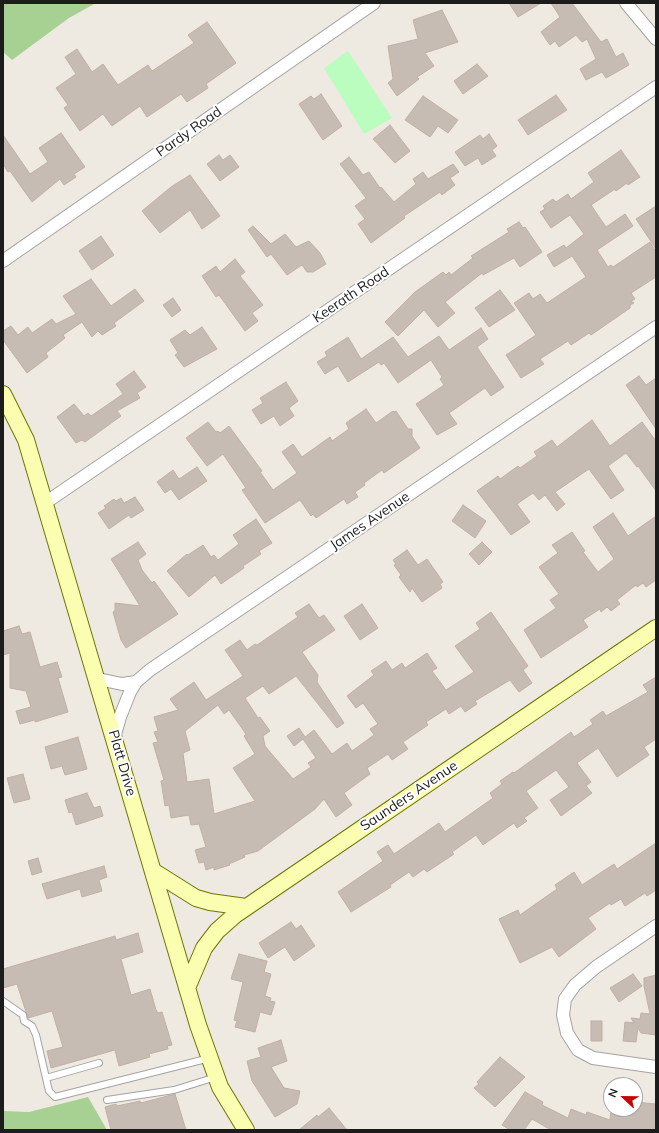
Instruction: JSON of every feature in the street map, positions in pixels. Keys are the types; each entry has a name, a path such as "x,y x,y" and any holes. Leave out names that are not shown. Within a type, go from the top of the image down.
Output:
{"street":[{"name":"Pardy Road","path":"3,261 374,3"},
{"path":"626,3 656,39"},
{"name":"Keerath Road","path":"46,503 656,87"},
{"name":"James Avenue","path":"114,738 120,717 136,682 150,670 656,327"},
{"name":"Platt Drive","path":"3,394 26,440 46,503 187,988 216,1077 220,1088 246,1130"},
{"name":"Saunders Avenue","path":"187,988 204,948 217,931 246,907 656,628"},
{"path":"98,679 122,684 136,682"},
{"path":"153,871 196,898 210,902 246,907"},
{"path":"656,926 596,967 575,985 565,999 563,1015 567,1034 578,1050 593,1058 656,1067"}],"lane":[{"path":"3,1001 23,1015 24,1021 32,1026 36,1035 49,1091 55,1097 129,1077 210,1058"},
{"path":"46,1078 98,1063"},
{"path":"107,1100 174,1090 216,1077"}],"green space":[{"path":"3,3 96,3 69,18 12,60 3,52"},
{"path":"348,51 392,118 364,134 324,68"},
{"path":"88,1097 107,1130 3,1130 3,1111 29,1112"}],"building":[{"path":"509,3 541,3 518,17"},
{"path":"551,3 572,3 601,42 607,39 616,57 623,53 629,65 606,78 602,72 586,80 580,69 596,59 587,39 582,42 576,35 559,47 555,41 550,45 541,32 560,17"},
{"path":"442,10 458,42 425,53 434,66 417,77 419,79 397,96 388,83 393,79 388,46 418,39 413,20"},
{"path":"207,22 236,63 206,84 208,88 187,102 181,94 147,117 140,106 112,126 103,114 80,131 64,108 68,105 56,88 76,74 65,57 77,49 92,72 103,64 118,85 148,65 152,71 194,43 188,35"},
{"path":"477,64 488,76 463,94 454,81"},
{"path":"321,94 342,126 323,140 299,104 311,96 314,99"},
{"path":"556,95 567,110 528,135 518,120"},
{"path":"423,96 458,120 448,133 438,126 430,137 405,120"},
{"path":"390,125 410,151 395,163 373,139"},
{"path":"61,133 85,167 74,174 76,177 64,185 60,179 32,202 10,171 8,172 3,164 3,135 30,174 48,162 39,148"},
{"path":"489,134 497,146 492,150 496,156 482,165 478,158 465,166 455,152 480,135 483,139"},
{"path":"621,150 640,177 628,185 627,183 616,191 615,189 591,205 606,227 625,214 633,226 597,250 608,267 611,265 613,267 650,242 656,252 656,277 631,293 635,299 631,301 634,303 630,305 630,308 591,335 589,333 571,345 568,341 540,359 544,364 521,378 506,355 536,335 514,303 529,293 533,299 540,294 547,303 586,277 572,256 554,267 547,255 564,245 566,248 584,234 570,215 551,228 540,212 545,209 543,206 553,199 556,202 568,194 571,199 594,182 588,173"},
{"path":"219,155 223,160 230,155 239,167 220,181 207,164"},
{"path":"349,157 363,175 369,172 380,188 381,187 394,202 416,184 413,179 423,172 428,179 453,164 459,172 450,178 455,185 442,195 440,192 404,216 405,218 371,243 358,224 365,219 355,206 366,198 340,164"},
{"path":"190,175 220,216 202,229 190,210 160,233 142,211 171,187"},
{"path":"656,206 656,249 636,219"},
{"path":"519,222 523,228 525,227 542,252 520,267 514,258 483,275 482,273 445,302 455,313 438,327 424,310 398,336 385,322 415,292 443,272 446,275 449,272 451,275 473,258 471,256 509,232 507,229"},
{"path":"253,226 271,244 285,234 296,247 309,241 320,253 326,264 313,272 307,272 302,265 287,275 271,254 267,257 248,230"},
{"path":"101,236 114,255 92,270 79,251"},
{"path":"235,259 245,272 240,276 263,305 252,313 258,321 245,331 219,295 216,297 202,276 216,266 220,272"},
{"path":"91,279 111,306 135,289 144,301 114,323 116,326 102,335 98,331 92,337 82,322 63,335 65,338 46,353 48,357 27,373 3,340 3,331 11,326 18,335 28,327 32,333 52,319 56,324 76,314 63,296"},
{"path":"500,290 515,310 489,327 475,308"},
{"path":"173,298 181,310 172,317 163,305"},
{"path":"202,327 217,349 184,367 175,355 178,353 170,340 185,330 190,335"},
{"path":"481,328 488,339 477,347 504,387 491,396 485,388 449,413 457,424 437,435 416,404 444,385 440,379 442,377 431,360 398,383 384,363 381,365 379,362 348,382 338,366 325,374 317,362 327,356 325,352 348,337 361,359 393,337 408,357 439,336 449,350"},
{"path":"134,371 146,387 137,393 140,398 117,411 121,416 85,442 82,440 76,443 57,417 74,404 84,416 88,413 91,416 123,394 116,384"},
{"path":"639,376 646,385 656,378 656,429 626,385"},
{"path":"286,382 298,401 289,408 294,416 280,426 274,416 261,424 252,410 263,403 260,398"},
{"path":"366,409 376,423 393,411 396,411 408,429 412,429 412,436 420,448 384,473 382,470 364,483 365,485 355,492 358,497 347,504 344,499 316,518 313,514 311,516 300,500 265,523 242,490 246,488 223,454 207,466 186,438 208,422 216,432 218,431 220,433 229,426 262,471 260,472 273,490 297,473 282,452 293,444 302,457 330,437 332,441 349,429 346,423"},
{"path":"592,420 610,446 642,422 656,441 656,491 638,466 637,467 626,453 608,466 624,490 611,499 589,469 555,492 565,504 557,511 545,495 539,500 533,493 517,504 530,522 511,535 477,491 498,476 500,479 518,466 520,468 537,456 534,452 552,440 557,447"},
{"path":"197,467 207,481 179,500 171,489 165,493 157,482 173,470 179,479"},
{"path":"135,497 144,510 131,518 129,515 109,529 98,513 106,508 104,506 114,499 116,501 121,498 124,503"},
{"path":"463,505 486,521 475,538 452,521"},
{"path":"613,513 628,536 656,516 656,580 646,587 643,583 637,587 636,585 617,600 620,604 611,611 607,607 601,612 600,609 583,620 588,627 541,658 524,630 556,608 550,600 559,594 539,567 558,553 552,545 572,532 585,551 583,552 598,572 614,559 593,527"},
{"path":"256,519 272,543 259,551 261,554 243,566 244,568 221,584 215,575 189,597 167,571 187,554 188,555 203,545 211,557 214,555 218,560 239,544 233,535"},
{"path":"138,542 146,554 138,560 142,570 152,583 154,581 178,614 126,648 121,640 113,612 115,611 115,603 140,606 111,559"},
{"path":"482,542 492,552 479,565 469,554"},
{"path":"407,550 418,565 427,559 443,582 440,584 442,588 422,602 412,588 410,592 399,577 401,575 394,565 396,564 393,560"},
{"path":"309,604 319,618 324,615 335,630 302,652 318,675 317,682 344,723 337,728 296,676 269,694 263,686 245,698 258,718 260,717 270,731 263,736 265,746 293,779 311,767 308,763 316,758 303,739 294,746 287,736 299,728 305,737 314,730 332,754 347,743 352,751 374,735 370,729 378,724 363,703 356,708 347,696 374,675 371,671 386,661 392,670 402,663 405,668 427,653 437,668 432,671 446,690 474,672 455,646 480,629 476,623 491,612 528,666 523,670 532,683 519,692 510,680 475,701 477,704 465,712 461,706 449,714 446,709 426,722 428,725 403,742 408,749 392,760 388,754 367,768 370,774 344,793 352,805 336,817 324,799 315,809 258,851 244,855 245,857 229,864 230,865 214,870 214,867 206,870 204,862 199,863 195,850 206,847 199,824 191,825 189,815 171,818 169,805 165,806 161,781 164,780 153,743 158,742 154,732 158,731 154,717 178,710 170,699 194,682 206,700 243,676 225,650 240,640 247,650 255,644 257,645 298,617 295,613","holes":["218,705 224,714 229,710 246,734 244,736 255,754 233,768 255,801 214,814 209,779 187,782 183,753 190,750 185,731"]},
{"path":"362,604 378,628 360,640 344,616"},
{"path":"19,626 22,634 30,632 40,667 57,662 62,677 58,678 68,712 35,722 35,720 20,724 16,711 31,707 26,691 10,688 10,653 3,655 3,631"},
{"path":"656,677 656,739 644,747 649,755 617,777 598,748 577,763 591,782 586,786 592,793 561,816 550,800 569,787 556,770 526,791 538,808 524,818 527,821 517,828 514,823 483,845 476,835 452,852 454,854 427,872 424,869 413,877 409,872 390,885 391,887 351,912 338,892 383,861 377,852 388,845 394,854 439,823 445,832 493,798 490,793 502,784 500,781 513,772 514,773 571,732 574,737 593,724 590,720 603,711 606,716 648,692 643,685"},
{"path":"78,737 87,769 65,775 62,766 51,769 45,747"},
{"path":"23,774 30,799 14,803 7,778"},
{"path":"87,793 94,808 100,806 103,816 76,825 72,812 69,813 65,800"},
{"path":"656,843 656,890 647,896 645,893 625,906 621,899 611,905 610,903 588,918 596,929 559,957 552,947 520,963 499,919 518,910 520,915 557,889 555,885 574,872 582,885 614,864 617,869"},
{"path":"38,858 42,872 32,875 28,861"},
{"path":"104,866 107,877 99,880 102,891 82,897 80,889 47,899 42,884"},
{"path":"291,922 296,929 301,925 315,946 294,961 285,947 268,958 259,943"},
{"path":"138,933 143,952 121,959 131,995 150,989 156,1010 158,1013 162,1012 172,1045 167,1046 168,1049 149,1054 150,1057 119,1066 115,1050 51,1068 47,1051 63,1047 52,1011 28,1018 17,984 3,988 3,969 115,936 116,940"},
{"path":"239,954 267,961 264,972 271,974 265,996 271,998 270,1001 275,1002 271,1015 260,1012 255,1032 235,1027 237,1021 234,1020 243,982 231,979"},
{"path":"633,974 642,986 619,1002 610,988"},
{"path":"656,975 656,1035 641,1033 638,1028 636,1042 623,1041 625,1022 634,1023 631,1018 640,1019 641,1013 650,1014 644,986 644,978"},
{"path":"591,1021 602,1021 602,1041 591,1041"},
{"path":"281,1040 287,1061 271,1067 284,1088 300,1091 297,1104 275,1117 252,1081 247,1061 261,1057 258,1048"},
{"path":"500,1057 525,1077 495,1107 474,1088 479,1084 477,1082"},
{"path":"525,1092 543,1102 542,1105 568,1118 571,1109 586,1115 587,1112 610,1120 610,1117 643,1117 643,1103 656,1104 656,1130 551,1130 532,1119 524,1130 510,1130 502,1125"},
{"path":"175,1094 186,1130 111,1130 105,1107 140,1101 141,1103"},
{"path":"329,1108 347,1130 299,1130 317,1115 318,1117"}]}
